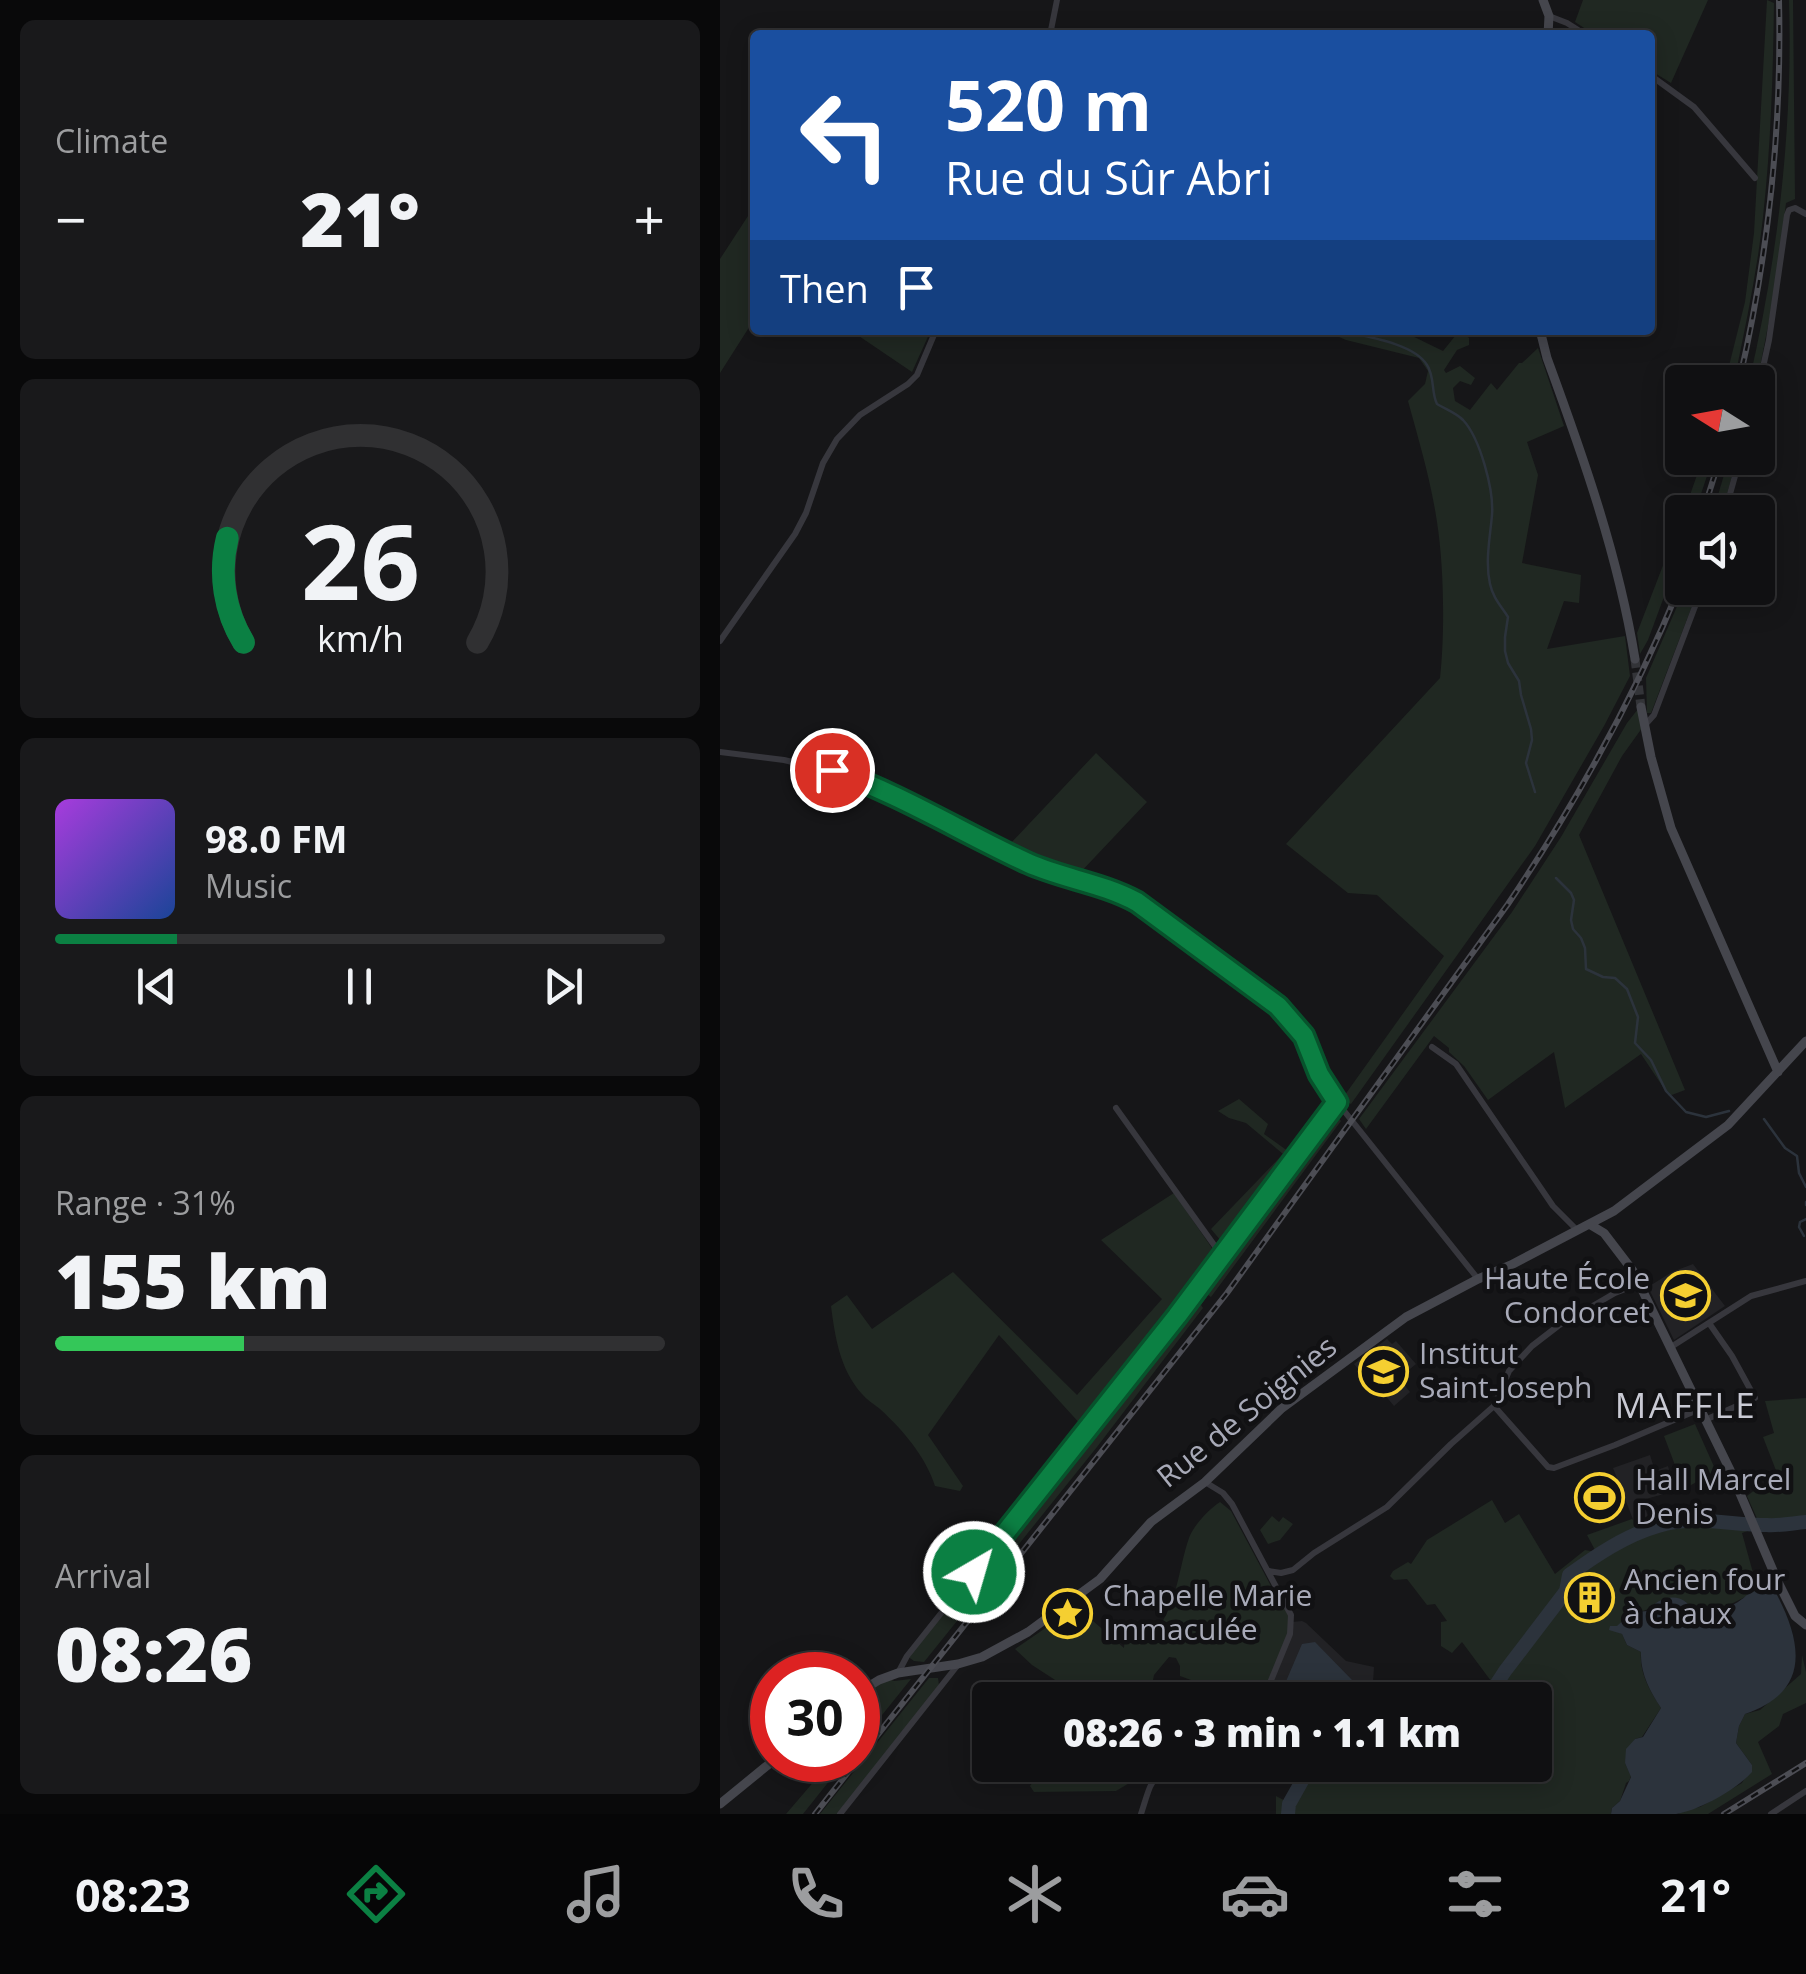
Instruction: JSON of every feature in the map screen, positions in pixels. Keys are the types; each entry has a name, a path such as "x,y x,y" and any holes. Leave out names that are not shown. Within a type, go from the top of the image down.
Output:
{"street":[{"path":"1051,30 1057,0"},
{"path":"1543,0 1550,16 1549,30"},
{"path":"1550,16 1578,30"},
{"path":"1655,79 1694,107 1755,178"},
{"path":"1764,365 1787,215 1791,208 1806,214"},
{"path":"720,641 795,534 823,464 838,439 860,415 917,375 934,335"},
{"path":"1541,335 1610,544 1635,659"},
{"path":"1644,725 1654,715 1696,605"},
{"path":"1641,707 1671,828 1778,1072"},
{"path":"720,752 784,760 846,775 1033,865 1137,902 1278,1006 1304,1036 1319,1074 1337,1102 1478,1279"},
{"name":"Rue de Soignies","path":"880,1679 958,1664 995,1652 1028,1632 1108,1572 1151,1522 1205,1482 1280,1409 1406,1316 1602,1218 1670,1171 1728,1125 1806,1041"},
{"path":"1432,1048 1456,1064 1554,1206 1576,1230"},
{"path":"898,1673 919,1641 1177,1316 1337,1102"},
{"path":"1116,1108 1222,1256"},
{"path":"1602,1218 1604,1233"},
{"path":"1589,1224 1604,1233 1626,1261 1727,1464 1763,1552 1795,1616 1806,1625"},
{"path":"1670,1348 1750,1296 1806,1281"},
{"path":"1269,1570 1294,1570 1387,1507 1494,1406 1509,1371 1532,1346 1548,1332 1615,1292 1638,1284"},
{"path":"1705,1420 1755,1398 1709,1323"},
{"path":"1494,1406 1554,1468 1700,1409"},
{"path":"1205,1482 1228,1498 1288,1608 1292,1622 1270,1682"},
{"path":"840,1814 958,1664"},
{"path":"720,1804 750,1780"},
{"path":"1141,1814 1153,1782"},
{"path":"1771,1814 1806,1791"}],"shaded area":[{"path":"1583,0 1708,0 1671,83 1655,73 1655,30 1587,30 1575,22"},
{"path":"1767,0 1774,3 1774,30 1763,217 1737,365 1729,365 1745,302 1754,233"},
{"path":"1789,0 1793,0 1795,199 1786,203 1760,365 1752,365 1781,192"},
{"path":"750,217 750,326 720,373 720,259"},
{"path":"857,335 929,335 912,372"},
{"path":"1334,335 1410,335 1443,351 1456,335 1466,335 1469,345 1457,350 1444,370 1446,373 1460,366 1475,378 1471,385 1460,381 1453,388 1455,401 1470,410 1491,383 1497,390 1519,363 1538,348 1564,426 1527,442 1538,475 1522,563 1581,575 1579,603 1564,601 1547,649 1625,636 1630,676 1535,846 1351,1104 1342,1099 1444,956 1377,895 1348,893 1286,844 1440,678 1443,641 1439,540 1408,401 1425,384 1428,371 1419,358"},
{"path":"1697,475 1707,475 1701,495 1690,495"},
{"path":"1724,475 1732,475 1727,495 1718,495"},
{"path":"1665,560 1665,594 1640,654 1637,633"},
{"path":"1678,605 1692,605 1651,713 1647,713 1646,678"},
{"path":"1638,709 1642,728 1622,756 1579,835 1685,1090 1669,1096 1641,1054 1565,1108 1554,1052 1488,1100 1449,1048 1434,1036 1366,1129 1359,1119 1512,912"},
{"path":"1096,753 1147,802 1077,876 1010,844"},
{"path":"1239,1099 1268,1124 1264,1134 1292,1154 1230,1238 1221,1241 1211,1229 1283,1154 1246,1123 1218,1111"},
{"path":"1334,1113 1341,1121 1097,1447 924,1662 907,1656 1180,1319"},
{"path":"1174,1193 1216,1254 1176,1312 1083,1427 999,1335 928,1435 963,1486 960,1491 935,1486 913,1444 864,1396 848,1374 831,1306 847,1295 872,1329 953,1272 1077,1395 1162,1299 1101,1240"},
{"name":"Haute École Condorcet","path":"1693,1264 1725,1306 1674,1340 1648,1287"},
{"name":"Institut Saint-Joseph","path":"1387,1339 1392,1344 1396,1341 1416,1364 1399,1378 1410,1392 1394,1406 1354,1364"},
{"path":"1806,1398 1806,1521 1759,1523 1747,1496 1777,1473 1763,1437 1774,1433 1765,1401"},
{"path":"1695,1424 1716,1471 1684,1489 1664,1436"},
{"path":"1650,1455 1655,1471 1668,1466 1675,1491 1642,1500 1648,1516 1634,1522 1613,1468"},
{"path":"1492,1500 1505,1523 1519,1514 1555,1574 1585,1550 1602,1553 1659,1525 1719,1521 1746,1524 1750,1530 1742,1533 1755,1580 1771,1583 1776,1593 1759,1590 1721,1609 1712,1619 1696,1617 1685,1601 1655,1608 1637,1613 1615,1631 1622,1634 1627,1645 1641,1652 1649,1688 1661,1708 1642,1737 1632,1744 1625,1763 1631,1776 1611,1814 1276,1814 1276,1796 1289,1803 1301,1782 1552,1782 1552,1682 1498,1682 1526,1642 1525,1635 1491,1681 1462,1642 1452,1653 1441,1646 1441,1622 1447,1621 1435,1604 1427,1605 1407,1579 1394,1580 1390,1576 1408,1562 1411,1564 1427,1540"},
{"path":"1220,1502 1231,1511 1281,1605 1288,1607 1291,1630 1270,1682 1190,1682 1180,1676 1176,1658 1169,1657 1153,1680 1166,1682 1058,1682 1015,1649 1077,1607 1124,1648 1125,1634 1130,1629 1150,1636 1166,1615 1191,1533"},
{"path":"1272,1516 1279,1522 1283,1517 1293,1524 1280,1540 1268,1544 1260,1530"},
{"path":"1648,1516 1650,1521 1595,1550 1587,1535 1632,1519"},
{"path":"1759,1590 1776,1593 1786,1614 1795,1667 1780,1694 1745,1714 1739,1726 1736,1743 1752,1765 1752,1772 1727,1792 1685,1812 1611,1814 1631,1777 1625,1763 1626,1749 1643,1737 1661,1708 1646,1682 1641,1652 1627,1645 1622,1634 1609,1630 1610,1626 1670,1598 1686,1602 1696,1617 1712,1619"},
{"path":"1292,1622 1306,1623 1346,1661 1374,1667 1373,1682 1270,1682"},
{"path":"1315,1642 1352,1682 1286,1682 1302,1644"},
{"path":"1802,1655 1806,1703 1783,1714 1779,1726 1758,1742 1772,1774 1708,1814 1678,1814 1700,1807 1742,1783 1752,1765 1736,1743 1739,1726 1745,1714 1760,1710 1801,1674"},
{"path":"929,1678 938,1678 939,1685 880,1762 880,1739"},
{"path":"911,1679 880,1718 880,1680"},
{"path":"813,1782 828,1782 803,1814 786,1814"},
{"path":"846,1782 865,1782 840,1814 820,1814"},
{"path":"1033,1782 1131,1782 1116,1791 1034,1792 1030,1786"}],"waterway":[{"path":"1359,335 1386,341 1420,357 1429,370 1437,404 1463,420 1475,439 1491,492 1490,584 1508,617 1505,651 1519,681 1531,729 1526,763 1535,792"},
{"path":"1556,878 1574,900 1571,920 1585,948 1586,969 1615,978 1627,989 1638,1017 1635,1043 1651,1060 1666,1091 1686,1112 1706,1117 1729,1111"},
{"path":"1764,1119 1785,1148 1797,1156 1806,1187"},
{"path":"1804,1236 1799,1227 1806,1219"},
{"path":"1498,1682 1566,1591 1569,1575 1634,1535 1672,1523 1806,1522"},
{"path":"1288,1814 1301,1782"}],"tunnel":[{"path":"1635,659 1641,707"}],"railway":[{"path":"1742,365 1771,192 1778,97 1779,0"},
{"path":"1708,495 1715,475"},
{"path":"815,1814 1227,1293 1508,904 1604,747 1672,605"},
{"path":"1724,1814 1806,1763"}],"place":[{"name":"Haute École Condorcet","path":"1685,1296"},
{"name":"Institut Saint-Joseph","path":"1384,1371"},
{"name":"Hall Marcel Denis","path":"1600,1497"},
{"name":"Ancien four à chaux","path":"1589,1597"},
{"name":"Chapelle Marie Immaculée","path":"1068,1613"}],"district":[{"name":"MAFFLE","path":"1686,1406"}],"route":[{"path":"832,770 1033,865 1137,902 1278,1006 1304,1036 1319,1074 1337,1102 1177,1316 974,1572"}]}
